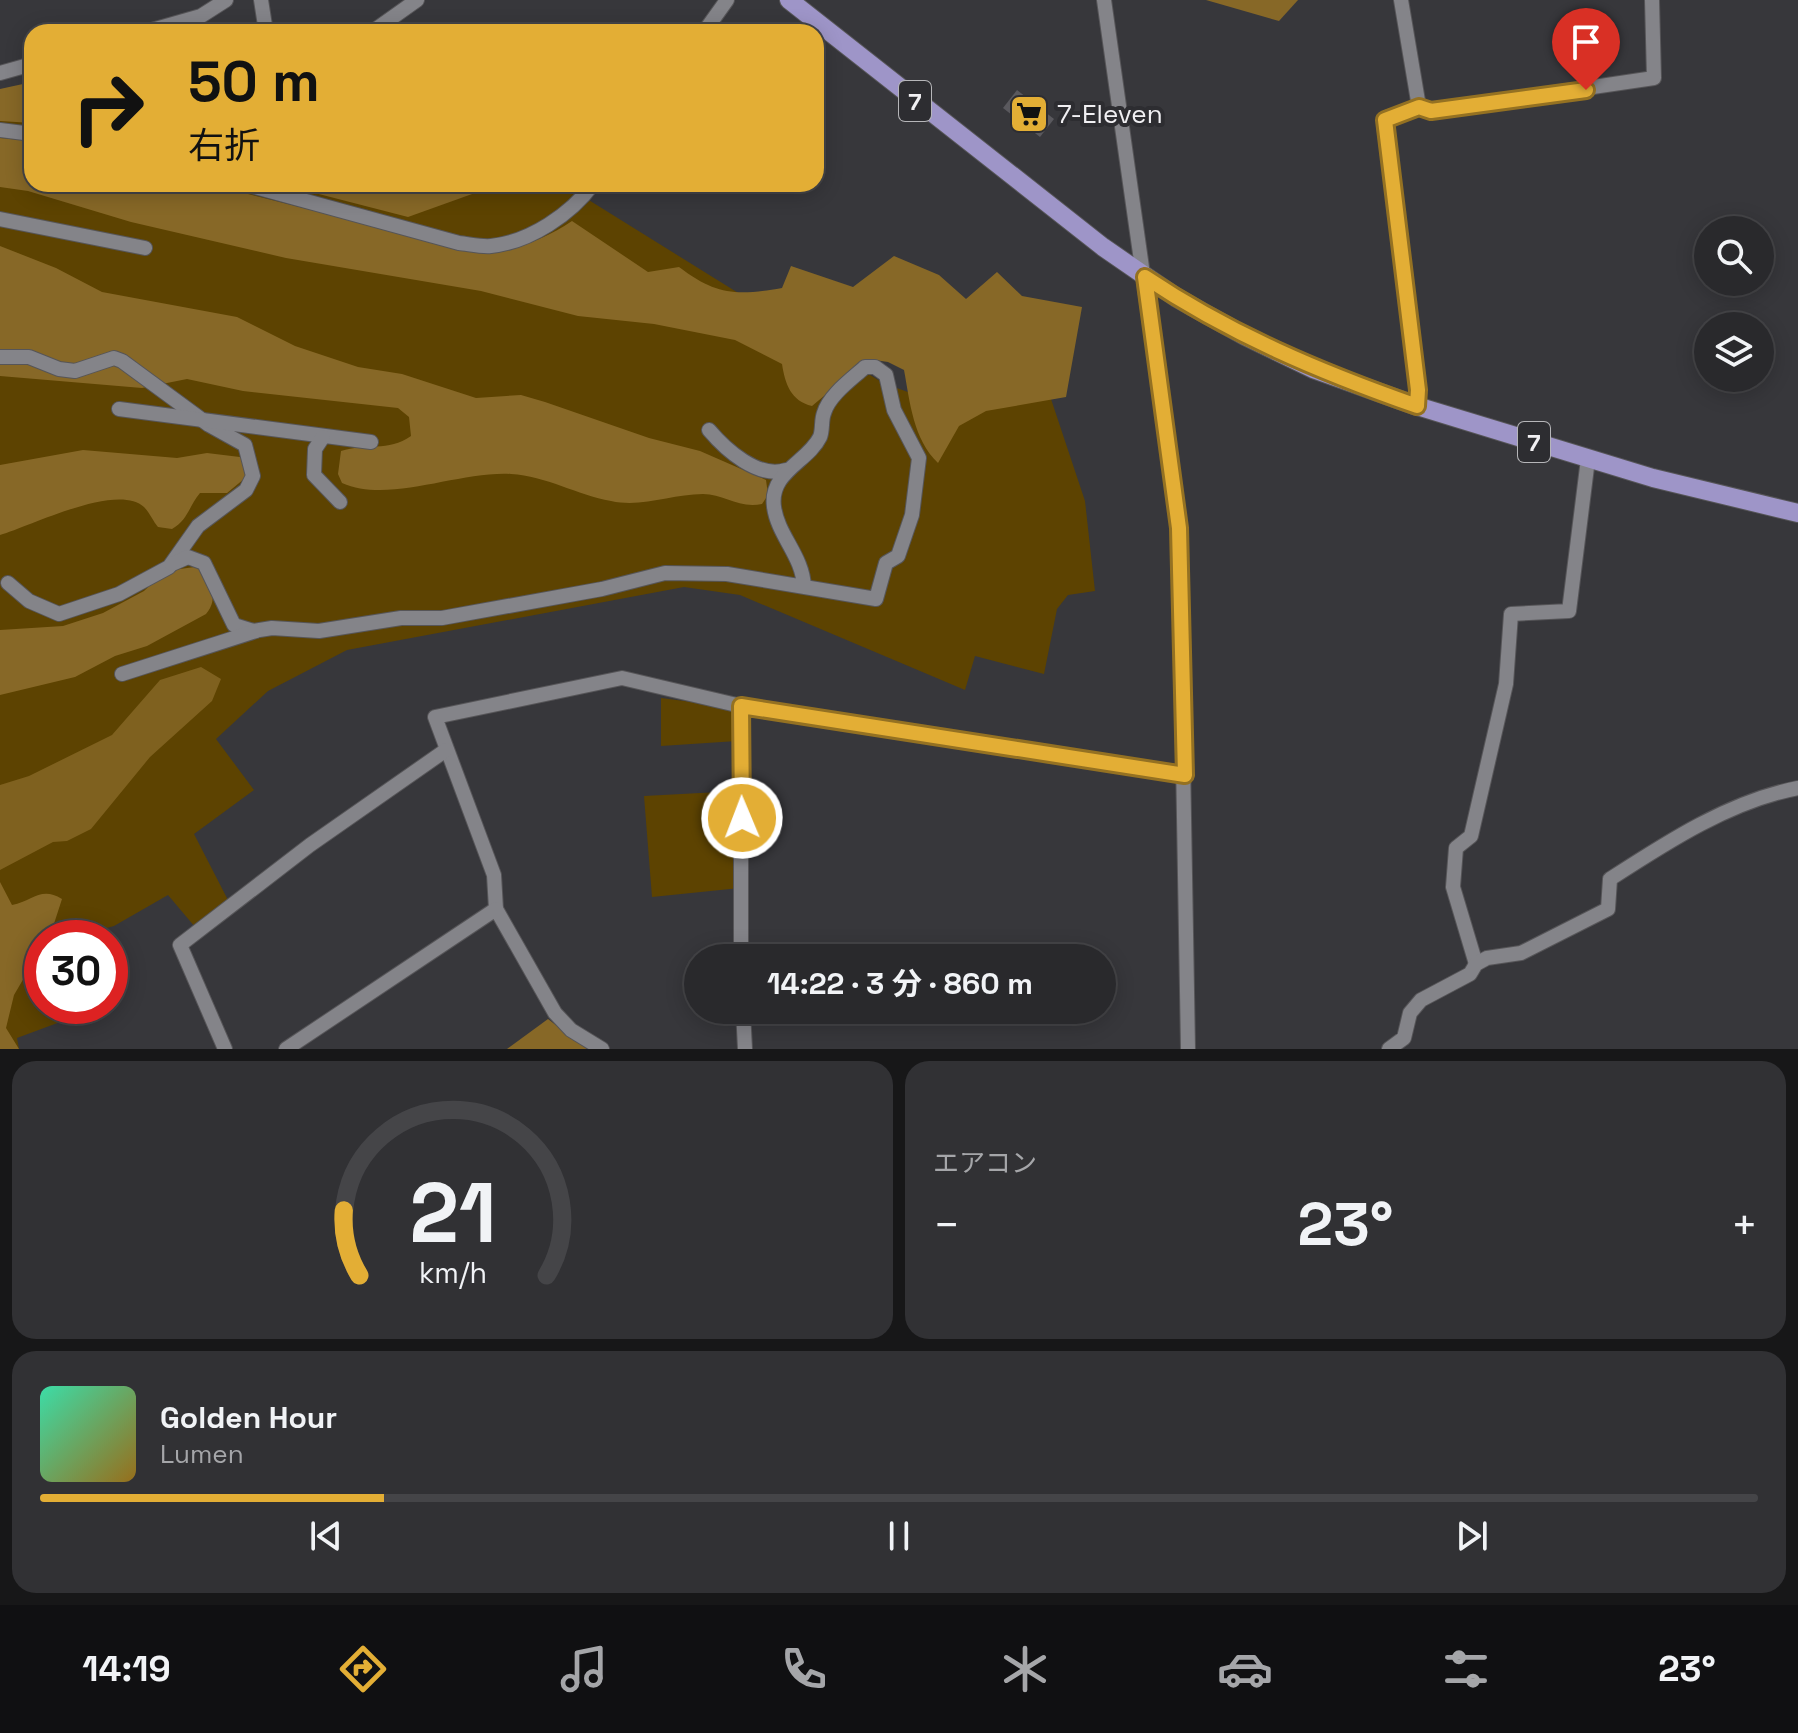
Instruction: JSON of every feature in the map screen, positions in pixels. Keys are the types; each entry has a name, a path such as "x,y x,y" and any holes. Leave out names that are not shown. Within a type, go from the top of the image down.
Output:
{"main road":[{"name":"7","path":"789,0 820,24"},
{"name":"7","path":"824,27 1145,277 1193,308 1275,352 1417,406 1588,459 1798,513"}],"street":[{"path":"173,24 201,16 226,0"},
{"path":"261,0 265,24"},
{"path":"383,24 417,0"},
{"path":"710,24 727,0"},
{"path":"1104,0 1179,528 1188,1049"},
{"path":"1401,0 1419,107"},
{"path":"1417,406 1418,390 1384,125 1388,117 1419,107 1431,111 1654,78 1652,0"},
{"path":"0,73 24,66"},
{"path":"0,130 24,133"},
{"path":"273,192 459,243 490,246 526,236 554,221 587,192"},
{"path":"0,219 145,248"},
{"path":"0,357 29,357 59,369 75,371 114,358 132,366 199,418 245,445 253,476 246,490 198,526 172,564"},
{"path":"8,583 29,601 67,614 119,594 188,557 204,563 228,616 234,625 244,630 319,631 401,618 442,618 602,589 665,573 727,574 804,587 876,599 886,563 898,556 912,515 919,458 894,410 886,375 875,367 865,367 824,410 820,438 786,470 773,504 778,523 800,561 804,587"},
{"path":"119,409 371,442"},
{"path":"709,430 734,454 763,471 786,470"},
{"path":"323,437 315,449 314,475 340,502"},
{"path":"1476,964 1453,887 1456,848 1471,836 1506,684 1511,614 1569,611 1588,459"},
{"path":"216,646 226,629 228,616"},
{"path":"122,674 260,630"},
{"path":"602,1049 571,1030 555,1013 496,909 494,875 435,717 622,678 741,706 1185,775"},
{"path":"741,706 741,944"},
{"path":"225,1049 180,945 310,845 446,750"},
{"path":"1389,1049 1404,1038 1410,1013 1421,1000 1470,974 1476,964 1487,958 1521,953 1608,909 1610,879 1666,842 1759,798 1798,788"},
{"path":"286,1049 496,909"},
{"path":"744,1024 745,1049"}],"shaded area":[{"path":"1206,0 1298,0 1279,21"},
{"path":"24,84 24,122 0,121 0,89"},
{"path":"24,111 24,192 576,192 883,383 930,400 1051,399 1085,501 1095,591 1068,595 1057,609 1044,674 975,656 965,690 740,595 684,587 347,650 268,691 216,739 254,790 194,834 229,902 195,927 168,895 124,920 24,920 24,1024 55,1024 17,1038 19,1049 0,1049 0,113"},
{"path":"0,138 24,140 24,190 0,187"},
{"path":"31,192 240,192 482,253 529,243 572,221 648,272 679,267 716,288 739,292 782,288 791,266 853,287 894,256 939,275 966,299 997,272 1022,296 1082,307 1066,397 986,411 959,426 938,463 918,431 904,370 888,362 868,359 812,406 790,391 782,364 735,340 654,324 578,316 481,291 286,258 131,222"},
{"path":"311,192 478,192 408,217"},
{"path":"0,246 56,268 102,292 237,317 295,346 358,367 402,374 476,398 521,395 649,438 700,451 766,480 768,495 762,504 754,505 703,494 623,503 537,478 511,474 490,474 402,489 361,489 342,483 338,474 341,451 385,446 411,436 409,417 398,408 243,391 187,379 142,388 0,376"},
{"path":"83,450 177,458 207,453 248,458 250,474 227,493 200,493 185,517 172,529 158,527 144,507 131,501 114,500 74,508 0,535 0,465"},
{"path":"202,566 213,596 206,614 147,646 115,656 75,677 0,695 0,630 63,626 103,613 144,591 165,571"},
{"path":"201,667 221,679 212,701 150,757 91,829 67,841 53,842 0,870 0,785 29,776 112,735 160,680"},
{"path":"661,698 731,707 736,710 737,741 661,746"},
{"path":"738,791 740,888 652,897 644,796"},
{"path":"0,882 12,905 42,894 62,899 55,920 24,920 24,978 14,995 6,1028 19,1049 0,1049"},
{"path":"548,1019 587,1049 507,1049"}],"building":[{"name":"7-Eleven","path":"1017,90 1054,119 1040,137 1003,108"}],"place":[{"name":"7-Eleven","path":"1029,114"}],"route":[{"path":"742,818 741,706 1185,775 1179,528 1145,277 1193,308 1275,352 1417,406 1418,390 1385,120 1419,107 1431,111 1586,90"}]}
